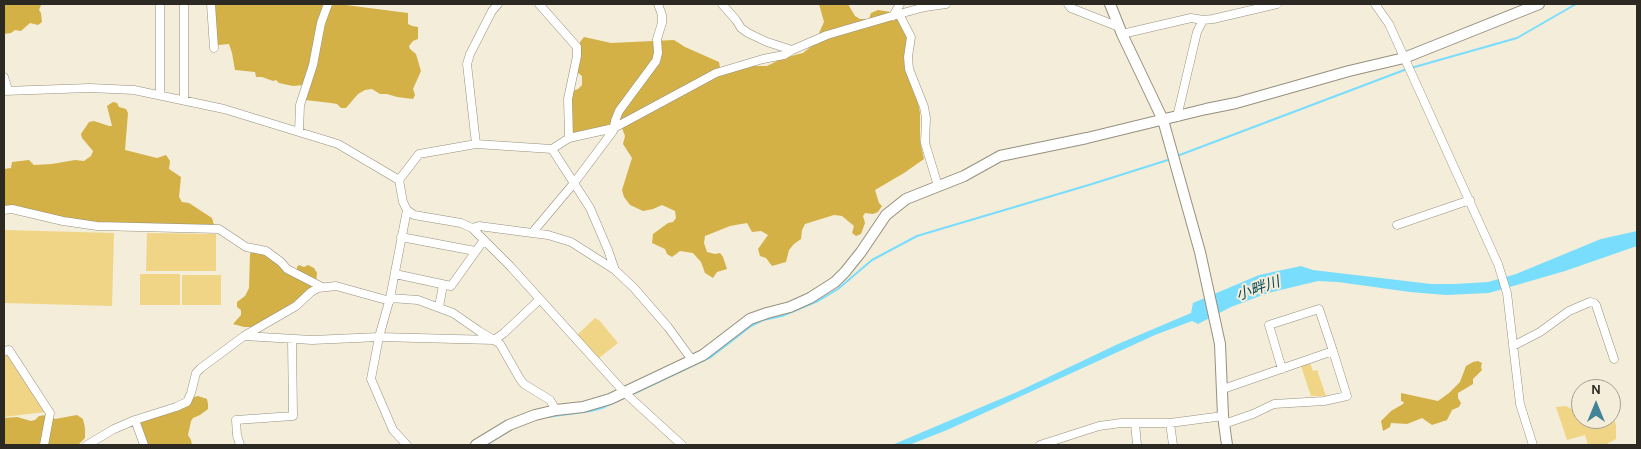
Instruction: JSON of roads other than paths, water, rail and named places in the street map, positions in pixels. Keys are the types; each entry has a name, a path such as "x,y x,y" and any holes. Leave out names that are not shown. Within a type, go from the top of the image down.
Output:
{"street":[{"path":"160,4 160,95"},
{"path":"184,4 184,100"},
{"path":"211,4 214,48"},
{"path":"299,132 300,105 313,65 321,23 328,4"},
{"path":"476,144 467,64 470,54 492,11 498,4"},
{"path":"539,4 577,47 577,56 568,98 569,138"},
{"path":"532,233 574,183 614,128 619,111 656,61 658,54 657,39 662,23 662,15 658,4"},
{"path":"722,4 741,28 748,33 767,42 792,50"},
{"path":"896,15 900,4"},
{"path":"682,445 624,392 472,228 461,223 414,215 407,210 403,202 399,180 418,154 476,144 552,149 569,138 614,128 716,73 763,59 784,55 827,35 925,7 946,4"},
{"path":"1110,4 1120,30 1163,120 1198,244 1220,344 1227,445"},
{"path":"1068,5 1120,30 1191,18 1213,19 1254,6 1274,4"},
{"path":"1375,4 1389,24 1498,264 1507,293 1522,412 1533,445"},
{"path":"476,445 509,425 535,415 600,403 712,349 750,319 800,303 835,282 853,263 886,215 906,199 964,176 1000,156 1088,138 1258,98 1404,58 1539,4"},
{"path":"896,15 911,36 908,57 909,68 924,107 926,118 925,143 938,186"},
{"path":"1177,116 1197,32 1204,20"},
{"path":"4,77 6,91 90,88 121,89 160,95 224,109 338,144 399,180"},
{"path":"552,149 590,208 615,270"},
{"path":"1397,225 1470,200"},
{"path":"4,210 12,209 63,221 97,226 219,229 246,246 266,251 287,269 322,287"},
{"path":"407,210 390,300 379,337 370,379 393,430 407,445"},
{"path":"472,228 478,226 548,235 572,242 615,270 640,294 668,327 692,360"},
{"path":"401,237 475,251"},
{"path":"395,274 451,286 484,240"},
{"path":"439,307 443,285"},
{"path":"87,445 114,429 151,414 176,408 187,402 196,373 201,368 244,336 296,306 314,290 322,287 336,286 390,300 418,300 453,312 478,331 500,344 524,384 550,400 556,410"},
{"path":"244,336 326,340 379,337 494,340 539,300"},
{"path":"1513,346 1540,332 1569,311 1590,302 1596,305 1614,359"},
{"path":"1045,444 1099,426 1224,420 1253,414 1274,404 1324,401 1347,396 1319,308 1269,325 1282,369"},
{"path":"240,445 236,420 293,416 292,339"},
{"path":"4,351 9,350 50,413 44,445"},
{"path":"1223,388 1333,351"},
{"path":"135,420 144,445"},
{"path":"1135,423 1137,445"},
{"path":"1170,423 1173,445"}],"water":[{"name":"小畔川","path":"1637,231 1637,246 1565,271 1489,293 1446,295 1318,281 1268,293 1231,307 1198,324 1192,321 1155,335 947,430 909,445 892,445 1017,392 1118,344 1191,313 1193,303 1259,275 1301,266 1313,270 1431,284 1488,282 1516,274 1601,239"}],"waterway":[{"path":"1411,68 1517,38 1576,4"},
{"path":"1177,156 1407,69"},
{"path":"635,393 711,357 751,326 818,301 838,289 872,260 917,236 1171,159"},
{"path":"547,417 591,411 626,397"},
{"path":"486,445 512,429"}]}
